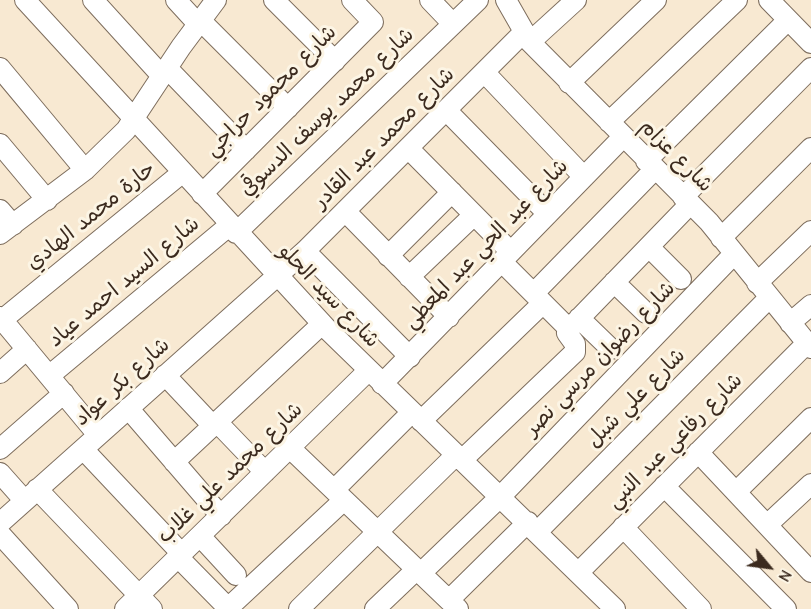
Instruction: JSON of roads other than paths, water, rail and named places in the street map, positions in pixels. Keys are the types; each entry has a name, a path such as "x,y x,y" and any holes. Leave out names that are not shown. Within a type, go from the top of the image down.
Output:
{"street":[{"name":"شارع سيد الحلو","path":"25,0 322,324 615,609"},
{"path":"93,0 246,150"},
{"path":"176,0 288,108"},
{"path":"0,210 6,230 85,170 134,120 216,0"},
{"path":"274,0 334,61"},
{"name":"شارع محمود حراجي","path":"202,194 373,22 352,0"},
{"path":"430,0 453,24"},
{"name":"شارع محمد يوسف الدسوقي","path":"233,229 478,0"},
{"name":"شارع عزام","path":"506,0 527,37 721,238 809,345"},
{"name":"شارع محمد عبد القادر","path":"277,277 484,72 576,0"},
{"path":"569,83 656,0"},
{"name":"شارع عبد الحي عبد المعطي","path":"375,377 410,357 584,177 616,130 716,7 737,0"},
{"path":"769,0 811,43"},
{"path":"83,448 229,608 416,416 539,298 650,165 788,20"},
{"path":"0,68 85,170"},
{"path":"299,609 459,457 575,352 575,344 567,333 574,323 649,247 686,200 811,68"},
{"path":"484,72 584,177"},
{"path":"446,110 548,214"},
{"path":"0,144 47,200"},
{"path":"408,148 474,215 539,298 611,349"},
{"path":"721,238 811,148"},
{"name":"حارة محمد الهادي","path":"1,318 183,172"},
{"path":"388,256 452,192"},
{"path":"345,211 449,317"},
{"path":"409,277 474,215"},
{"name":"شارع السيد احمد عياد","path":"49,376 233,229"},
{"name":"شارع علي شبل","path":"451,605 533,527 763,290 811,231"},
{"path":"649,247 681,279"},
{"path":"305,251 410,357"},
{"name":"شارع رضوان مرسي نصر","path":"375,609 501,496 734,254"},
{"name":"شارع بكر عواد","path":"0,523 277,277"},
{"path":"614,282 646,313"},
{"path":"790,323 811,305"},
{"path":"1,318 98,435"},
{"path":"174,462 322,324"},
{"name":"شارع رفاعي عبد النبي","path":"578,573 698,452 809,345"},
{"path":"0,373 27,349"},
{"path":"165,375 265,472"},
{"name":"شارع محمد علي غلاب","path":"125,609 146,602 180,556 265,472 290,448 375,377"},
{"path":"0,449 64,393"},
{"path":"128,408 221,516"},
{"path":"736,492 808,427"},
{"path":"290,448 419,571 451,605"},
{"path":"698,452 811,572"},
{"path":"0,473 31,495 146,602"},
{"path":"767,525 811,484"},
{"path":"664,486 786,609"},
{"path":"623,527 701,609"},
{"path":"0,534 68,609"},
{"path":"200,536 236,575"}]}
